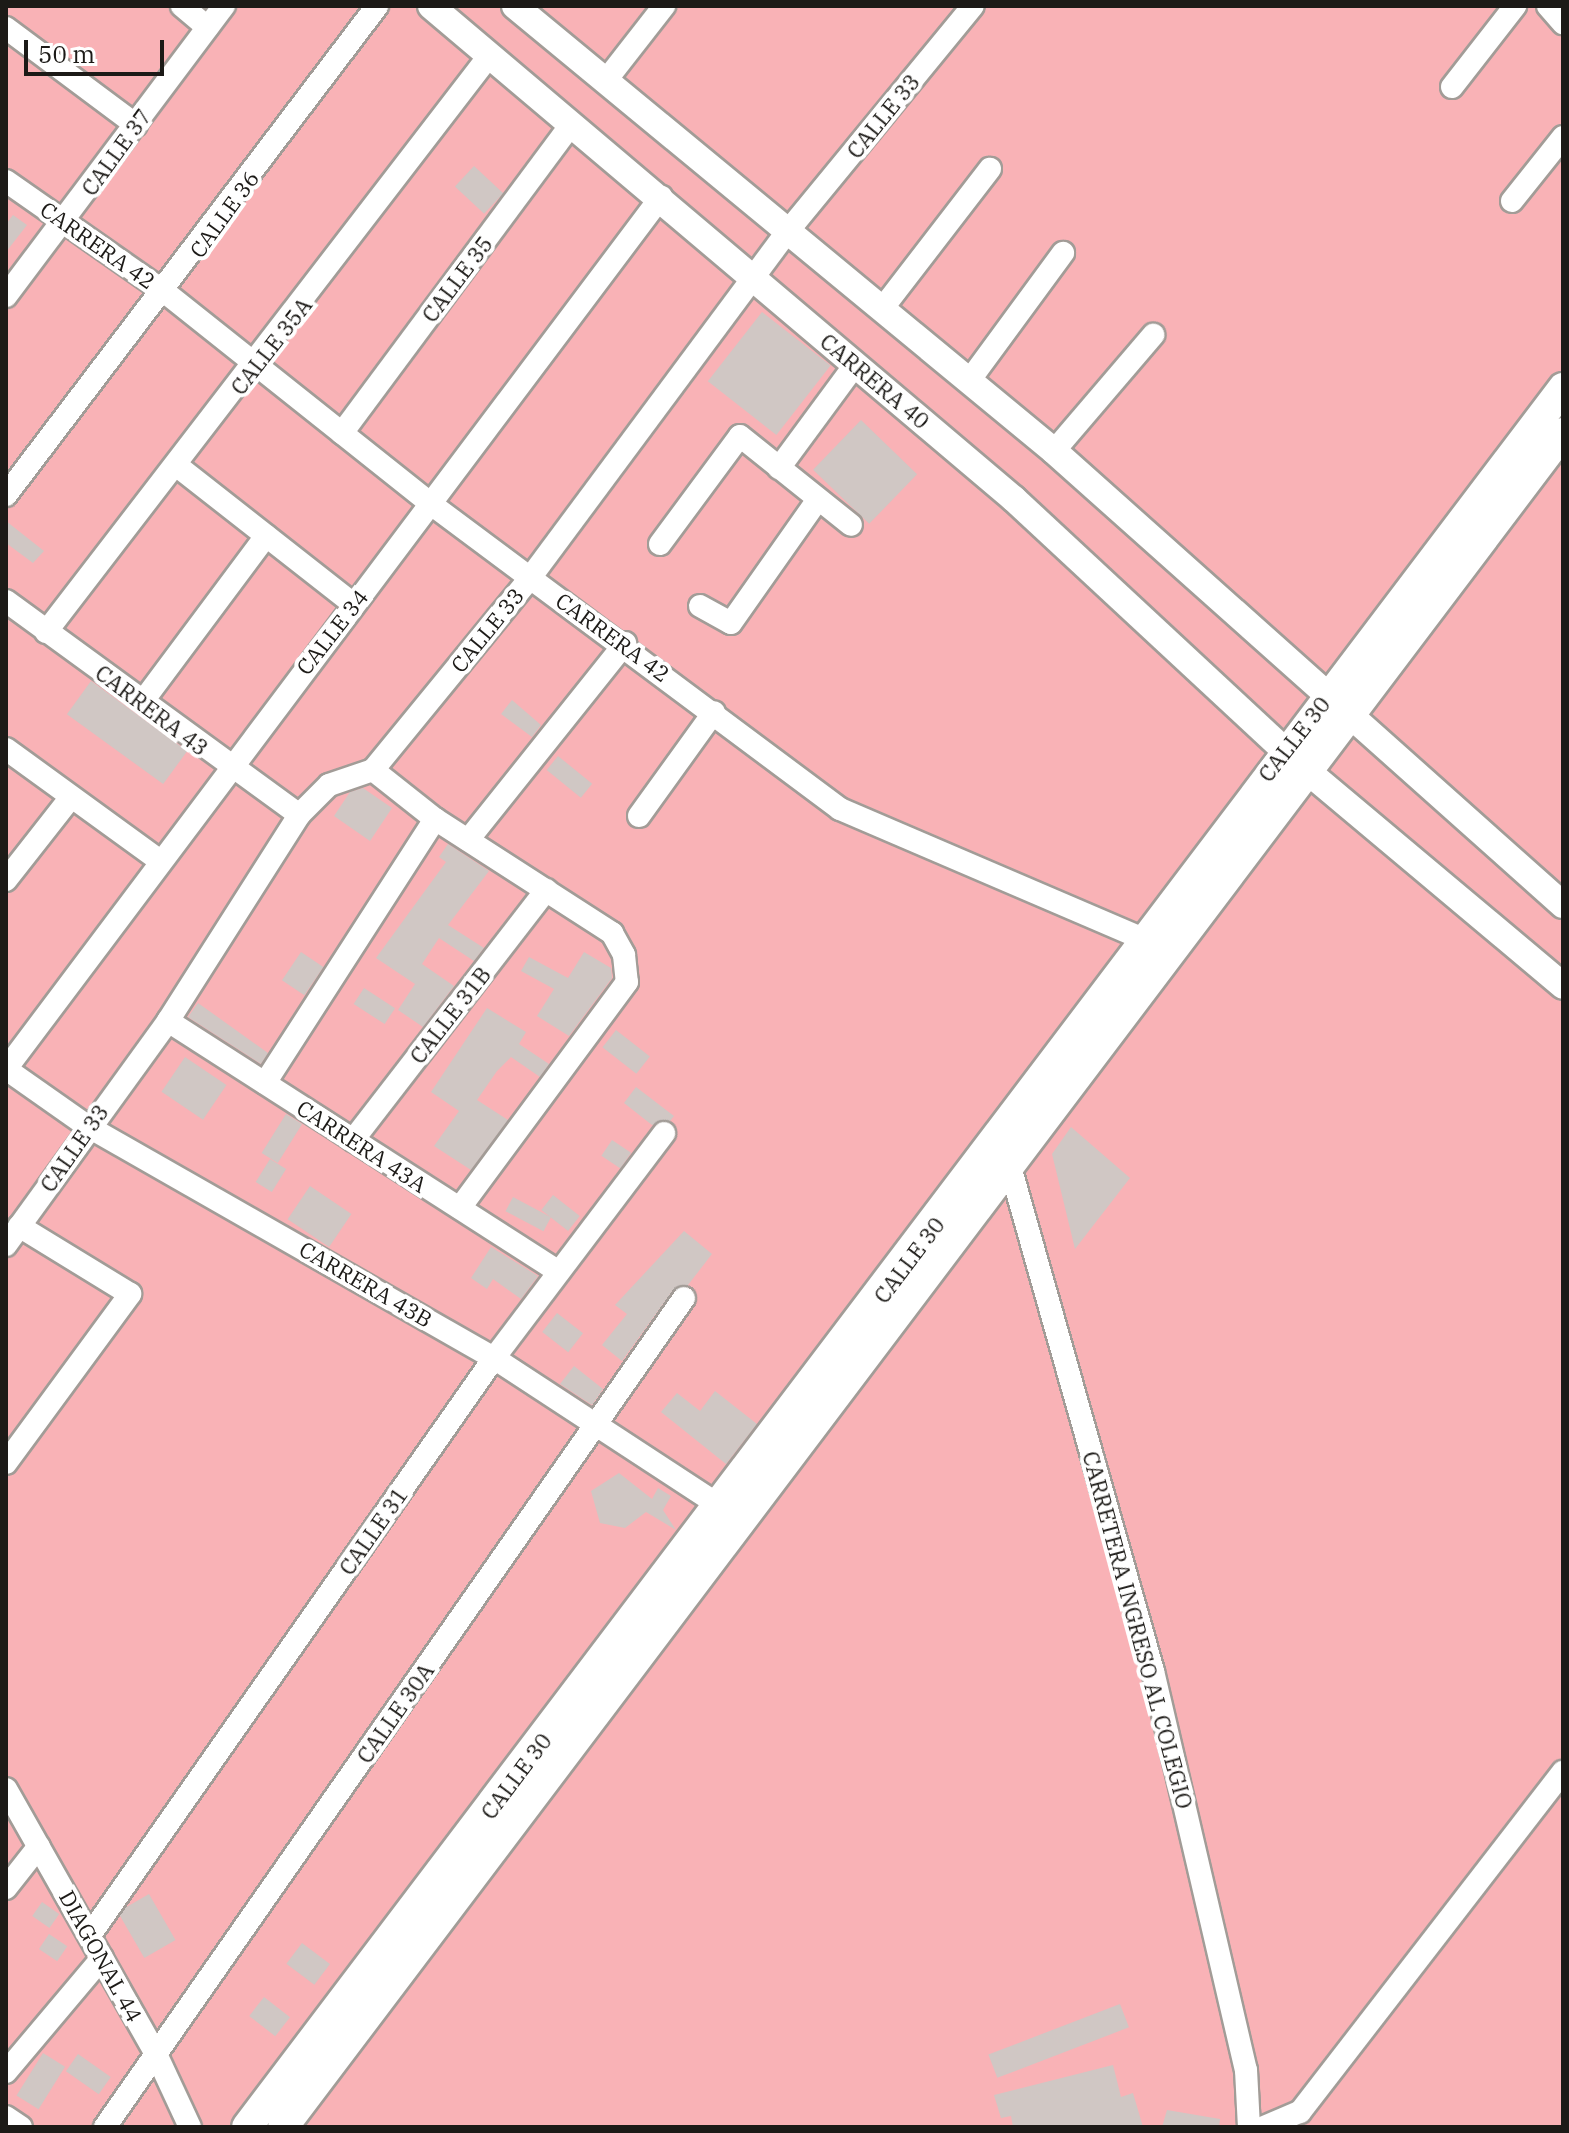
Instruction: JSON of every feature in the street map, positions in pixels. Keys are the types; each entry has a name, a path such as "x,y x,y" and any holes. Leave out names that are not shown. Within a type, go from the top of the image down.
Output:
{"main road":[{"name":"CALLE 30","path":"247,2127 722,1507 1306,770 1336,708 1563,388"},
{"name":"CALLE 30","path":"283,2127 1002,1152 1145,940 1285,747 1336,708 1563,433"}],"street":[{"path":"182,6 207,27"},
{"name":"CALLE 37","path":"6,296 65,223 224,6"},
{"name":"CALLE 36","path":"6,495 166,293 377,6"},
{"name":"CARRERA 40","path":"431,6 661,197 855,365 1285,747 1306,770 1563,986"},
{"path":"607,79 664,6"},
{"name":"CALLE 33","path":"10,1239 87,1126 168,1021 299,815 329,785 373,770 530,578 788,231 973,6"},
{"path":"1452,87 1515,6"},
{"path":"1548,6 1563,23"},
{"path":"519,7 1054,451 1336,708 1563,905"},
{"path":"6,28 136,125"},
{"name":"CALLE 35A","path":"46,632 258,365 489,56"},
{"name":"CALLE 35","path":"342,433 571,125"},
{"path":"1512,201 1563,137"},
{"path":"882,309 990,169"},
{"name":"CARRERA 42","path":"6,181 166,293 431,504 530,578 625,643 840,809 1145,940"},
{"name":"CALLE 34","path":"6,1069 228,767 431,504 661,197"},
{"path":"969,381 1063,253"},
{"path":"1054,451 1153,335"},
{"path":"779,468 855,365"},
{"path":"660,544 740,436 851,525"},
{"path":"176,465 353,604"},
{"path":"700,606 731,623 818,499"},
{"path":"143,701 266,536"},
{"name":"CARRERA 43","path":"6,601 228,767 299,815"},
{"path":"468,840 625,643"},
{"path":"639,816 714,712"},
{"path":"6,749 160,861"},
{"path":"373,770 435,819 612,933 624,955 627,982 460,1208"},
{"path":"6,880 71,797"},
{"path":"265,1083 435,819"},
{"name":"CALLE 31B","path":"353,1140 546,890"},
{"name":"CARRERA 43A","path":"168,1021 557,1271"},
{"name":"CARRERA 43B","path":"6,1069 87,1126 494,1358 722,1507"},
{"name":"CALLE 31","path":"90,1935 494,1358 664,1133"},
{"name":"CARRETERA INGRESO AL COLEGIO","path":"1002,1152 1153,1671 1246,2070 1249,2127"},
{"path":"6,1463 130,1294 10,1239"},
{"name":"CALLE 30A","path":"105,2127 684,1298"},
{"path":"1264,2127 1300,2112 1563,1772"},
{"name":"DIAGONAL 44","path":"6,1789 157,2056 190,2127"},
{"path":"6,1888 14,1862 39,1846"},
{"path":"6,2072 102,1958"},
{"path":"6,2117 21,2127"}],"shaded area":[{"path":"6,6 1563,6 1563,2127 6,2127"}],"building":[{"path":"474,166 503,193 484,214 455,186"},
{"path":"13,215 27,225 6,252 6,224"},
{"path":"762,312 831,366 776,435 708,381"},
{"path":"861,420 917,474 869,524 813,470"},
{"path":"6,521 44,551 33,563 6,543"},
{"path":"91,681 187,751 163,784 67,714"},
{"path":"512,700 541,725 532,737 501,714"},
{"path":"558,756 592,784 581,798 547,770"},
{"path":"363,788 392,808 370,841 334,816 350,792"},
{"path":"448,844 489,871 448,925 484,948 474,961 439,938 422,964 454,986 423,1027 398,1010 415,984 376,958 446,862 439,857"},
{"path":"301,952 323,967 304,995 282,980"},
{"path":"584,952 611,968 612,978 569,1036 537,1016 554,989 521,971 529,957 568,978"},
{"path":"364,988 395,1008 385,1024 354,1004"},
{"path":"198,1003 268,1053 261,1064 188,1017"},
{"path":"487,1008 526,1032 519,1044 549,1064 540,1077 511,1057 497,1071 477,1100 508,1120 471,1170 434,1146 459,1111 431,1092"},
{"path":"616,1030 650,1056 636,1074 602,1047"},
{"path":"185,1057 226,1085 203,1120 162,1092"},
{"path":"636,1087 674,1116 670,1121 652,1125 624,1103"},
{"path":"286,1114 302,1124 278,1163 262,1153"},
{"path":"1071,1127 1130,1178 1075,1249 1052,1154"},
{"path":"612,1140 631,1153 620,1169 601,1156"},
{"path":"270,1159 286,1169 272,1192 256,1182"},
{"path":"310,1186 351,1214 329,1247 288,1219"},
{"path":"553,1195 580,1216 568,1231 541,1210"},
{"path":"513,1197 551,1217 543,1231 505,1211"},
{"path":"684,1231 712,1254 688,1285 673,1290 622,1361 602,1345 627,1314 615,1305"},
{"path":"491,1247 538,1276 521,1299 493,1279 487,1289 471,1278"},
{"path":"557,1313 583,1333 568,1352 542,1332"},
{"path":"574,1366 603,1389 592,1405 560,1384"},
{"path":"715,1391 757,1424 726,1464 661,1412 677,1393 700,1411"},
{"path":"619,1473 652,1499 658,1488 671,1496 663,1510 676,1530 646,1512 625,1528 600,1523 591,1491"},
{"path":"149,1894 176,1940 144,1958 118,1912"},
{"path":"42,1902 59,1914 49,1928 32,1916"},
{"path":"49,1934 67,1946 57,1961 39,1949"},
{"path":"302,1943 330,1964 314,1985 286,1964"},
{"path":"264,1997 290,2017 275,2036 249,2016"},
{"path":"1120,2004 1129,2027 997,2078 988,2055"},
{"path":"43,2053 65,2067 39,2109 17,2095"},
{"path":"78,2054 111,2077 99,2094 66,2071"},
{"path":"1113,2065 1121,2097 1133,2093 1143,2127 1013,2127 1011,2116 1001,2118 994,2095"},
{"path":"1167,2110 1220,2119 1219,2127 1162,2127"}]}
